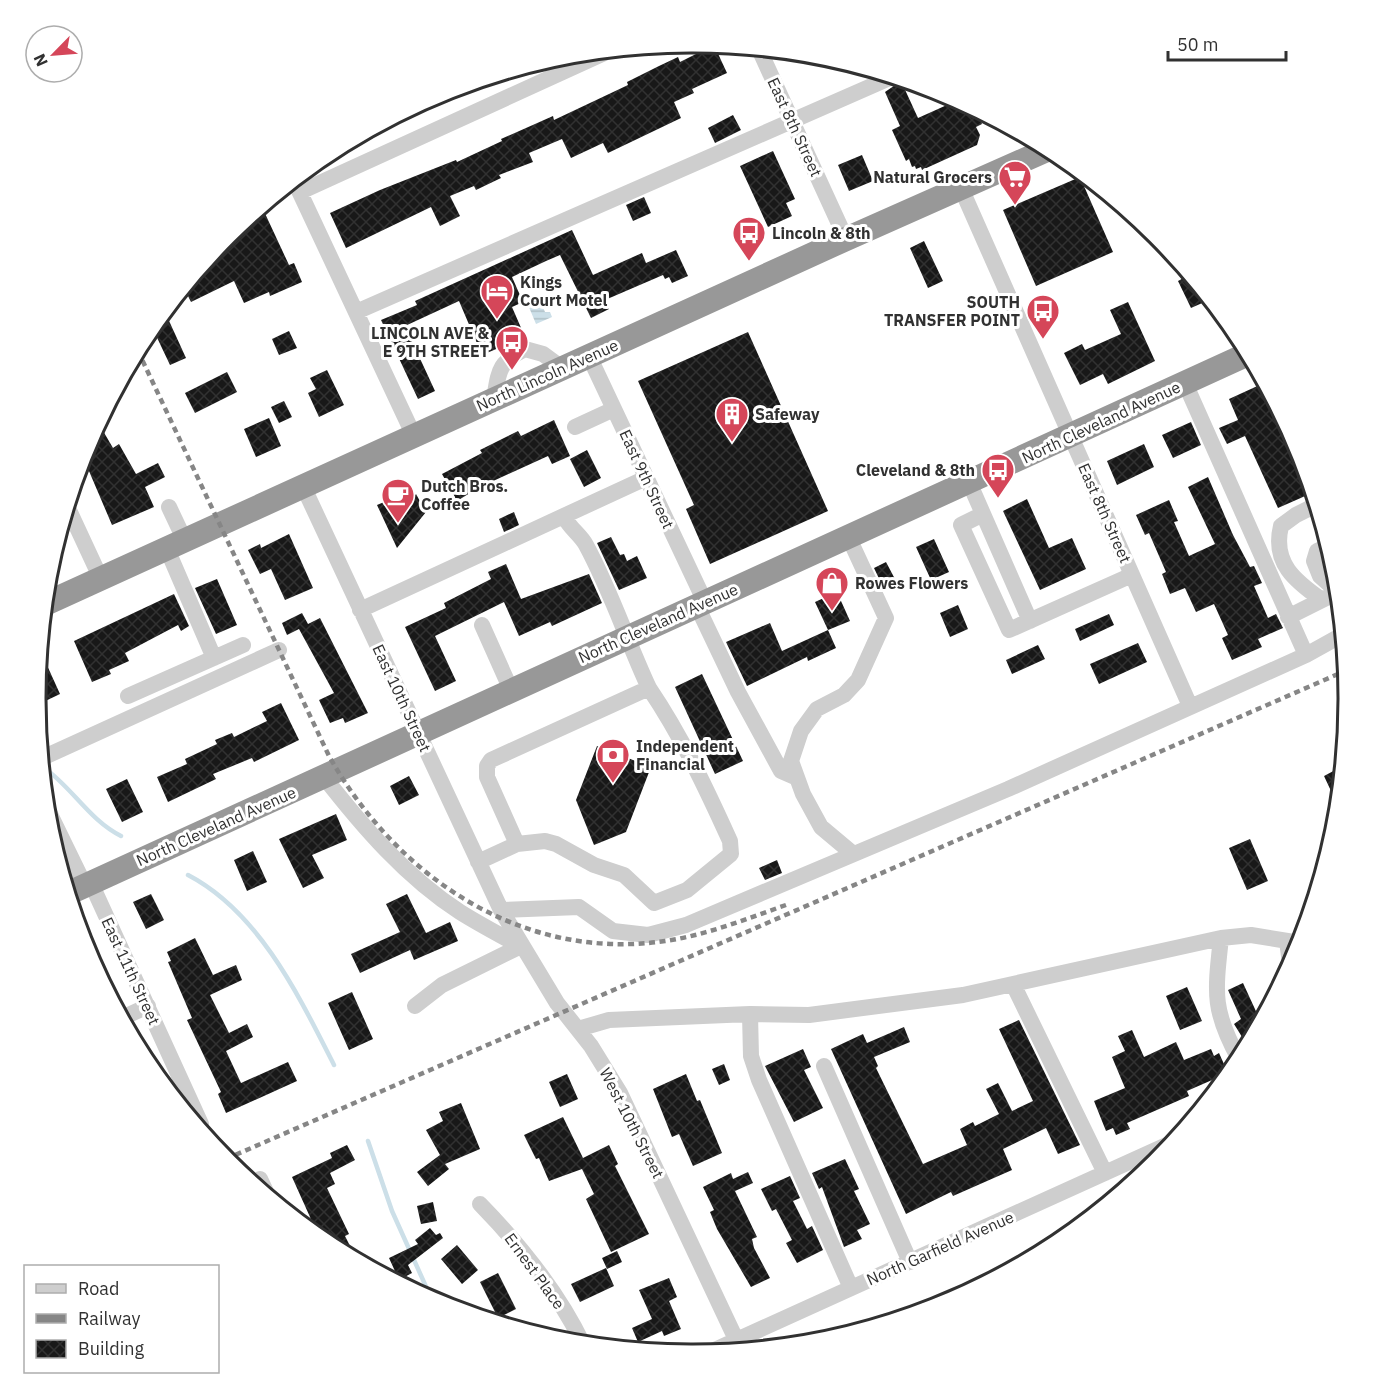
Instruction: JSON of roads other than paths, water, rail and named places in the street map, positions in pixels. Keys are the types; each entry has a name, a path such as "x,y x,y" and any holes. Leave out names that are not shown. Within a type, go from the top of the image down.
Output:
{"highway":[{"name":"North Lincoln Avenue","path":"54,600 846,238 1038,154"},
{"name":"North Cleveland Avenue","path":"81,887 1240,358"}],"street":[{"name":"East 8th Street","path":"763,57 846,238"},
{"path":"302,184 581,63"},
{"path":"356,312 881,82"},
{"path":"298,187 414,436"},
{"name":"East 8th Street","path":"961,188 1190,706"},
{"path":"494,399 499,368 507,358 525,349 543,354 562,368"},
{"name":"East 9th Street","path":"589,356 646,478 738,692 781,771 797,778"},
{"path":"1185,383 1306,655"},
{"path":"575,427 614,410"},
{"path":"360,610 646,478"},
{"path":"969,482 1030,621"},
{"name":"East 10th Street","path":"303,486 501,910"},
{"path":"169,507 176,545 214,658"},
{"path":"1309,509 1281,526 1279,545 1289,574 1322,600"},
{"path":"983,514 961,525 1009,630 1132,575"},
{"path":"478,862 517,844 545,841 556,844 594,865 624,874 654,903 687,890 731,854 730,841 692,759 678,732 649,688 626,638 614,602 584,542 569,527 564,516"},
{"path":"72,517 101,579"},
{"path":"849,538 886,618 858,680 844,695 817,709 801,731 791,761 821,827 852,853"},
{"path":"1320,550 1317,551 1314,561 1320,576 1326,582"},
{"path":"1288,617 1329,596"},
{"path":"482,625 511,690"},
{"path":"501,910 579,907 613,931 648,934 686,925 1008,789 1306,655 1334,639"},
{"path":"128,696 243,645"},
{"path":"49,755 279,650"},
{"path":"517,844 488,777 488,766 491,760 649,688"},
{"path":"324,777 371,836 414,876 459,911 521,946"},
{"name":"East 11th Street","path":"64,848 81,887 147,1006 191,1104"},
{"name":"West 10th Street","path":"501,910 557,1003 578,1029 620,1093 738,1343"},
{"path":"578,1029 609,1020 750,1014 810,1015 963,995 1221,939 1251,935 1290,941"},
{"path":"1221,939 1215,993 1216,1007 1234,1049"},
{"path":"415,1006 442,985 521,946"},
{"path":"1013,984 1106,1173"},
{"path":"129,1014 147,1006"},
{"path":"750,1014 751,1056 759,1080 852,1288"},
{"path":"824,1066 910,1262"},
{"name":"North Garfield Avenue","path":"746,1342 852,1288 1150,1153"},
{"name":"Ernest Place","path":"480,1204 516,1240 577,1334"}],"waterway":[{"path":"51,773 99,821 121,836"},
{"path":"188,875 213,891 256,933 291,984 334,1065"},
{"path":"368,1141 392,1211 426,1286"}],"railway":[{"path":"142,360 329,756 357,800 390,839 427,873 469,902 514,924 562,938 612,944 665,941 696,935 786,905"},
{"path":"236,1155 1337,675"}],"place":[{"name":"Natural Grocers","path":"1015,206"},
{"name":"Lincoln & 8th","path":"749,262"},
{"name":"Kings Court Motel","path":"497,320"},
{"name":"SOUTH TRANSFER POINT","path":"1043,340"},
{"name":"LINCOLN AVE & E 9TH STREET","path":"512,371"},
{"name":"Safeway","path":"732,443"},
{"name":"Cleveland & 8th","path":"998,499"},
{"name":"Dutch Bros. Coffee","path":"398,524"},
{"name":"Rowes Flowers","path":"832,612"},
{"name":"Independent Financial","path":"613,784"}]}
